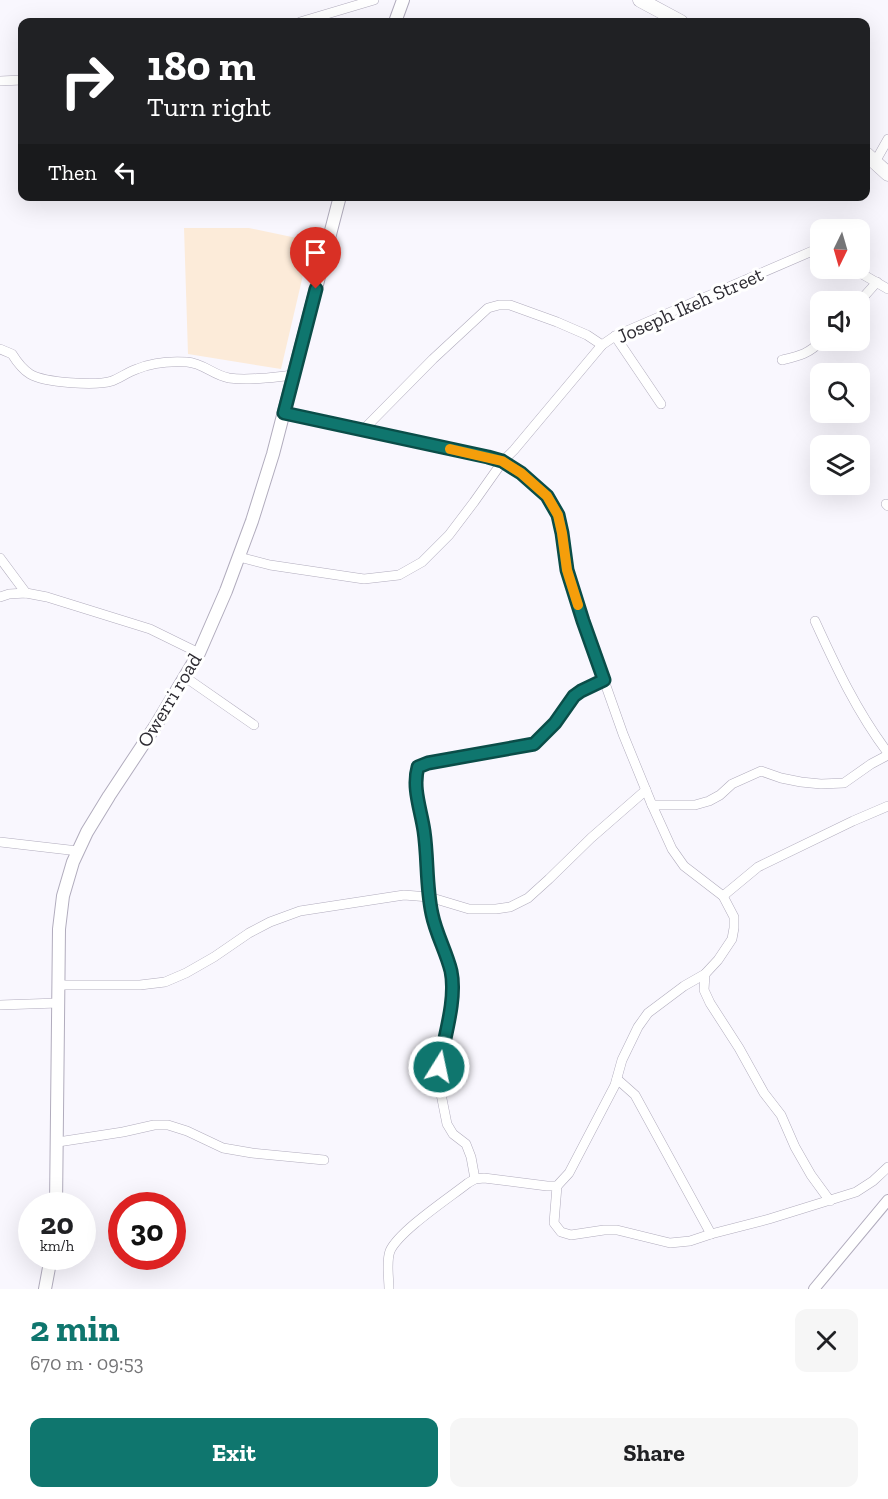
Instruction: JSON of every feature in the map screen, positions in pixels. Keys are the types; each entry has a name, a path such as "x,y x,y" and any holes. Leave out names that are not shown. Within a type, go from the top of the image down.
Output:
{"main road":[{"path":"396,18 403,0"},
{"path":"640,0 674,18"},
{"path":"870,158 888,174"},
{"name":"Owerri road","path":"56,1192 59,929 63,896 73,862 87,832 199,654 226,591 252,521 284,413 339,201"},
{"path":"45,1289 49,1270"}],"street":[{"path":"314,18 375,0"},
{"path":"0,81 18,80"},
{"path":"870,158 888,139"},
{"name":"Joseph Ikeh Street","path":"239,557 270,565 364,579 399,575 422,562 449,535 502,461 514,450 602,345 615,336 810,252"},
{"path":"870,277 888,290"},
{"path":"868,291 877,282"},
{"path":"363,430 433,359 488,308 499,304 510,305 557,322 587,335 602,345"},
{"path":"615,336 661,404"},
{"path":"0,349 12,354 17,363 31,375 45,380 99,383 111,381 139,368 188,362 202,365 216,374 229,378 294,375"},
{"path":"782,360 811,351"},
{"path":"284,413 502,461 521,473 547,496 558,515 567,570 583,621 623,734 652,805 672,849 684,866 723,896 734,916 732,939 718,960 705,974 684,986 648,1013 638,1027 626,1052 615,1085 569,1173 557,1186 554,1223 561,1232 571,1235 617,1230 670,1243 690,1241 830,1202 856,1192 888,1167"},
{"path":"0,558 26,593"},
{"path":"0,597 26,593 47,597 150,629 199,654"},
{"path":"652,805 695,805 709,801 732,784 761,771 801,782 844,783 888,754 842,679 815,621"},
{"path":"185,677 255,725"},
{"path":"475,1179 466,1144 453,1134 447,1124 439,1084 439,1067 452,1005 451,971 432,914 424,831 415,777 418,767 428,763 534,744 555,723 574,696 604,680"},
{"path":"58,985 140,985 165,982 195,968 249,933 300,911 404,895 429,897 469,909 510,907 535,892 591,838 646,790"},
{"path":"723,896 759,867 888,806"},
{"path":"0,842 78,851"},
{"path":"705,974 704,990 710,1003 764,1093 782,1115 795,1147 830,1202"},
{"path":"0,1005 58,1003"},
{"path":"617,1079 635,1095 711,1234"},
{"path":"58,1142 154,1125 168,1125 223,1148 324,1160"},
{"path":"389,1289 388,1262 396,1242 410,1228 475,1179 557,1186"},
{"path":"814,1289 888,1200"}],"shaded area":[{"path":"184,228 249,228 311,241 281,369 188,354"}],"slow traffic":[{"path":"450,449 502,461 521,473 547,496 558,515 567,570 578,605"}],"route":[{"path":"316,289 284,413 488,457 502,461 521,473 547,496 558,515 567,570 604,680 574,696 555,723 534,744 428,763 418,767 415,777 424,831 429,897 436,931 451,971 452,1005 439,1067"}]}
